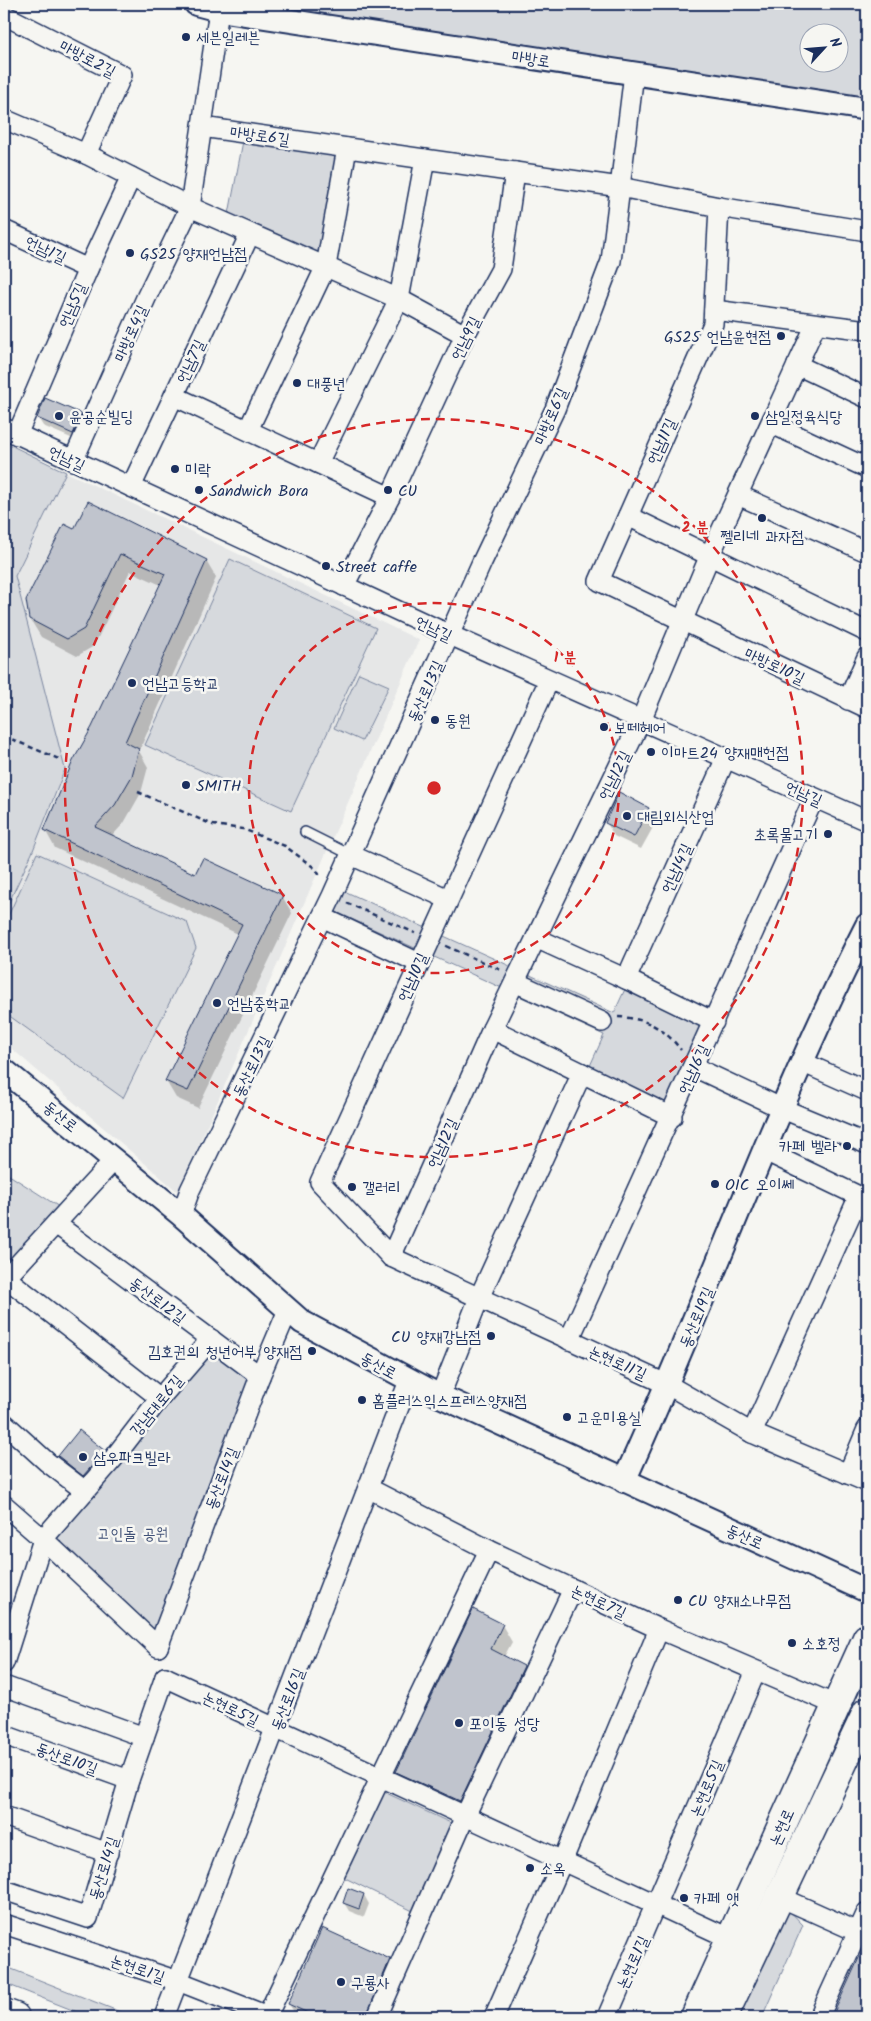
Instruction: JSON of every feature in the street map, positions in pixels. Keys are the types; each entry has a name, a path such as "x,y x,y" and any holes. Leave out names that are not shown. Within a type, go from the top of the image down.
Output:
{"main road":[{"name":"논현로","path":"695,2017 867,1638"},
{"name":"논현로","path":"723,2017 867,1715"},
{"path":"4,2013 16,2017"}],"street":[{"name":"마방로","path":"196,4 219,10 867,108"},
{"name":"마방로4길","path":"73,460 146,298 190,207 219,10"},
{"name":"마방로2길","path":"4,14 122,75 86,154"},
{"name":"마방로6길","path":"450,635 555,409 611,261 634,73"},
{"path":"4,119 86,154 190,207 399,299 465,334"},
{"name":"마방로6길","path":"202,127 620,187 719,207 867,231"},
{"path":"248,430 326,266 347,148"},
{"path":"318,463 399,299 425,159"},
{"name":"언남9길","path":"344,586 390,496 465,334 501,269 515,172"},
{"name":"언남5길","path":"11,432 131,177"},
{"name":"언남11길","path":"683,621 599,581 713,324 719,207"},
{"name":"언남1길","path":"4,230 88,269"},
{"name":"언남7길","path":"131,487 250,234"},
{"path":"714,310 867,330"},
{"path":"641,720 710,556 772,424 816,324"},
{"path":"797,365 867,398"},
{"path":"174,396 390,496"},
{"path":"772,424 867,468"},
{"name":"언남길","path":"11,432 549,680 867,821"},
{"path":"738,494 867,552"},
{"path":"628,516 867,632"},
{"name":"마방로10길","path":"683,621 867,708"},
{"name":"동산로13길","path":"181,1215 190,1190 351,856 450,635"},
{"path":"848,700 867,657"},
{"name":"언남10길","path":"391,1257 320,1182 549,680"},
{"name":"언남12길","path":"391,1257 492,1028 641,720"},
{"name":"언남14길","path":"626,979 726,758"},
{"name":"언남16길","path":"569,1340 672,1117 814,798"},
{"path":"351,856 448,899"},
{"path":"322,917 419,963"},
{"name":"동산로19길","path":"624,1481 668,1384 765,1151 845,968 867,925"},
{"path":"536,938 714,1022"},
{"path":"515,982 602,1022"},
{"path":"492,1028 672,1117"},
{"path":"804,1063 867,1091"},
{"path":"694,1067 784,1109 867,1144"},
{"path":"440,1396 479,1298 582,1072"},
{"name":"동산로","path":"5,1073 181,1215 302,1322 440,1396 867,1591"},
{"path":"752,1433 863,1198 765,1151"},
{"path":"114,1160 5,1279 160,1398"},
{"name":"동산로12길","path":"56,1224 260,1376"},
{"name":"논현로11길","path":"391,1257 668,1384 752,1433 867,1482"},
{"name":"동산로14길","path":"158,1647 260,1376 288,1310"},
{"name":"강남대로6길","path":"43,1539 86,1491 160,1398 211,1339"},
{"name":"동산로16길","path":"164,2017 409,1381"},
{"path":"4,1423 48,1462 86,1491"},
{"path":"848,1474 867,1428"},
{"name":"논현로7길","path":"368,1488 489,1550 659,1629 836,1705"},
{"path":"4,1505 158,1647 165,1677"},
{"path":"4,1663 43,1539"},
{"path":"268,2017 489,1550"},
{"path":"377,2017 464,1816 573,1589"},
{"path":"494,2017 562,1862 659,1629"},
{"name":"논현로5길","path":"656,1906 756,1671"},
{"name":"동산로14길","path":"4,1890 88,1918 129,1780 165,1677"},
{"name":"논현로5길","path":"165,1677 656,1906 731,1939"},
{"path":"4,1686 144,1737"},
{"name":"동산로10길","path":"4,1735 129,1780"},
{"path":"4,1816 108,1853"},
{"path":"780,1897 863,1934"},
{"name":"논현로1길","path":"607,2017 656,1906"},
{"path":"819,2017 863,1934 867,1912"},
{"name":"논현로1길","path":"4,1924 178,1981 268,2017"}],"lane":[{"path":"304,832 351,856"}],"path":[{"path":"4,736 61,760"}],"shaded area":[{"path":"66,472 419,640 178,1192 4,1042 4,913 32,853 65,769 15,576"}],"green space":[{"path":"224,4 867,4 867,103"},
{"path":"243,141 337,155 319,256 229,214"},
{"path":"4,442 66,472 15,576 65,769 32,853 4,913"},
{"path":"230,559 376,628 291,811 145,745"},
{"path":"359,673 389,686 362,741 334,728"},
{"path":"37,853 187,922 196,948 123,1098 4,1012 4,925"},
{"path":"342,890 614,1013 626,987 702,1023 666,1104 589,1068 604,1035 332,910"},
{"path":"6,1173 67,1212 4,1280 4,1175"},
{"name":"고인돌 공원","path":"211,1339 260,1376 158,1647 43,1539"},
{"path":"382,1791 455,1825 415,1912 343,1877"},
{"path":"787,1908 803,1925 762,2017 737,2017"},
{"path":"4,1966 133,2017 90,2017 4,1983"}],"building":[{"name":"윤공순빌딩","path":"45,398 82,414 73,434 37,418"},
{"name":"언남고등학교","path":"88,501 207,560 125,742 139,749 132,776 115,805 95,827 195,874 203,858 283,895 188,1091 165,1081 242,924 44,830 73,761 92,727 165,574 120,554 84,629 67,639 29,619 26,600 64,524 74,529"},
{"name":"대림외식산업","path":"619,792 649,808 634,837 605,823"},
{"name":"삼우파크빌라","path":"79,1430 105,1451 83,1476 58,1456"},
{"name":"포이동 성당","path":"473,1609 503,1624 491,1649 524,1666 460,1801 396,1772"},
{"path":"348,1888 364,1894 359,1909 343,1903"},
{"name":"구룡사","path":"322,1928 390,1959 366,2017 317,2017 288,2004"},
{"path":"864,1947 867,1947 867,2017 832,2017"}],"place":[{"name":"세븐일레븐","path":"186,37"},
{"name":"GS25 양재언남점","path":"130,253"},
{"name":"GS25 언남윤현점","path":"781,336"},
{"name":"대풍년","path":"297,383"},
{"name":"윤공순빌딩","path":"59,416"},
{"name":"삼일정육식당","path":"755,416"},
{"name":"미락","path":"175,469"},
{"name":"Sandwich Bora","path":"199,490"},
{"name":"CU","path":"388,490"},
{"name":"쩰리네 과자점","path":"762,518"},
{"name":"Street caffe","path":"326,566"},
{"name":"언남고등학교","path":"132,683"},
{"name":"동원","path":"435,720"},
{"name":"보떼헤어","path":"604,727"},
{"name":"이마트24 양재매헌점","path":"651,752"},
{"name":"SMITH","path":"186,785"},
{"name":"대림외식산업","path":"627,816"},
{"name":"초록물고기","path":"828,834"},
{"name":"언남중학교","path":"217,1003"},
{"name":"카페 벨라","path":"847,1146"},
{"name":"OIC 오이쎄","path":"715,1184"},
{"name":"갤러리","path":"352,1187"},
{"name":"CU 양재강남점","path":"491,1336"},
{"name":"김호권의 청년어부 양재점","path":"312,1351"},
{"name":"홈플러스익스프레스양재점","path":"362,1400"},
{"name":"고운미용실","path":"567,1417"},
{"name":"삼우파크빌라","path":"83,1457"},
{"name":"CU 양재소나무점","path":"678,1600"},
{"name":"소호정","path":"792,1643"},
{"name":"포이동 성당","path":"459,1723"},
{"name":"소옥","path":"530,1868"},
{"name":"카페 앳","path":"684,1898"},
{"name":"구룡사","path":"341,1982"}]}
